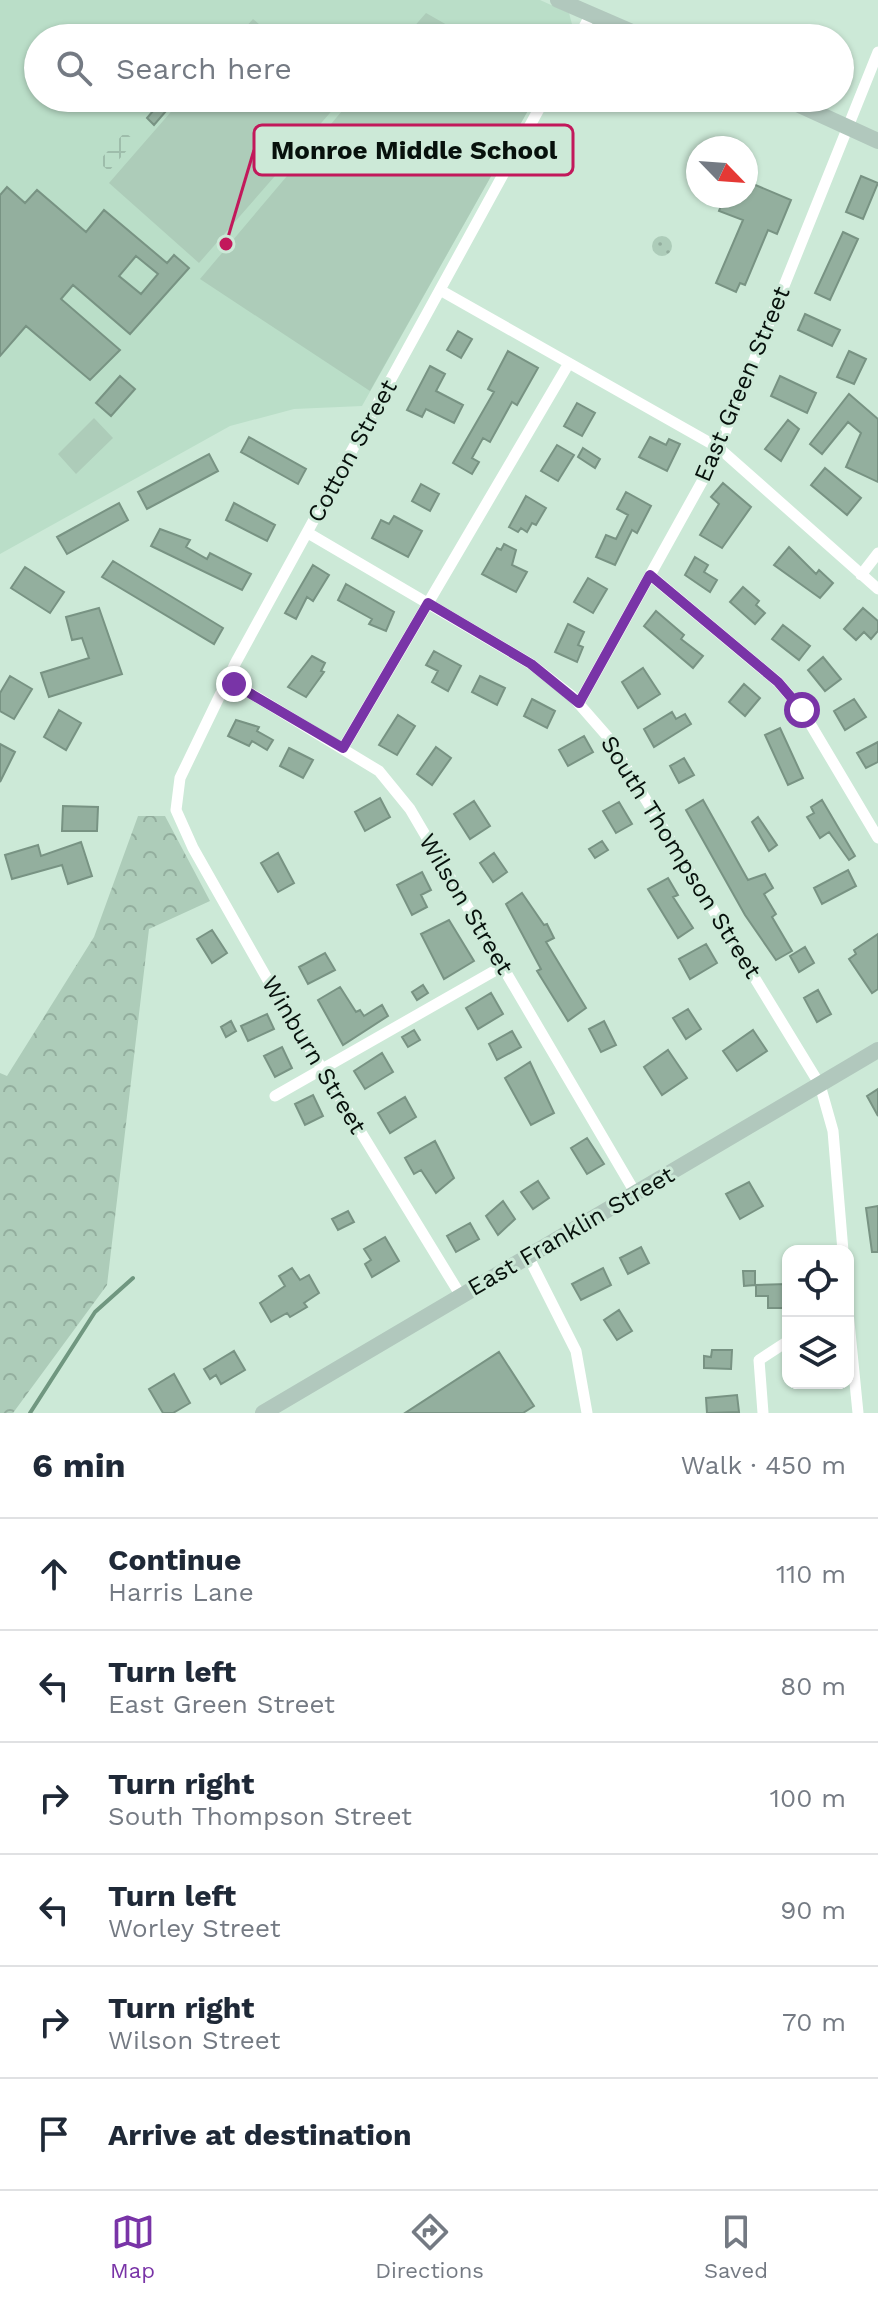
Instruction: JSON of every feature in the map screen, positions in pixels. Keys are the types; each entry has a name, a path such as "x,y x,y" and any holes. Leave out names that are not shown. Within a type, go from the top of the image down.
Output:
{"main road":[{"path":"558,0 614,24"},
{"path":"816,112 878,141"},
{"name":"East Franklin Street","path":"263,1413 878,1050"}],"street":[{"path":"586,24 591,14"},
{"name":"East Green Street","path":"854,109 878,52"},
{"name":"Cotton Street","path":"176,810 180,778 227,679 537,112"},
{"name":"East Green Street","path":"579,703 719,448 853,112"},
{"path":"440,290 719,448 878,589"},
{"path":"343,748 569,363"},
{"name":"South Thompson Street","path":"308,533 531,664 579,703 607,736 820,1085 833,1131 842,1245"},
{"path":"861,575 878,553"},
{"path":"650,575 778,682 794,701 878,838"},
{"name":"Wilson Street","path":"227,679 379,771 410,809 636,1194"},
{"name":"Winburn Street","path":"176,810 193,848 461,1296"},
{"path":"275,1096 324,1071 503,966"},
{"path":"529,1258 576,1351 587,1413"},
{"path":"848,1317 858,1413"},
{"path":"763,1413 759,1360 782,1345"}],"shaded area":[{"path":"0,0 540,0 569,13 572,24 24,24 24,112 527,112 362,406 294,409 230,426 0,554"},
{"path":"125,132 135,141 109,171 98,162"}],"green space":[{"path":"426,13 445,24 416,24"},
{"path":"171,112 331,112 199,263 109,183"},
{"path":"341,112 527,112 370,391 200,279"},
{"path":"658,236 666,236 672,246 666,256 658,256 652,250 652,242"},
{"path":"94,418 113,438 76,474 58,454"},
{"path":"138,816 165,816 210,901 149,929 107,1285 13,1413 0,1413 0,1073 7,1076 94,937"}],"building":[{"path":"152,112 165,112 154,125 147,118"},
{"path":"861,176 878,183 863,219 846,212"},
{"path":"758,186 791,200 777,234 768,230 745,285 740,283 736,292 716,283 743,220 719,211 720,208 758,208"},
{"path":"7,187 25,203 37,190 86,232 104,210 167,263 174,255 189,268 130,334 73,285 61,299 120,350 90,380 26,326 0,356 0,195","holes":["136,256 158,274 141,294 119,276"]},
{"path":"843,232 858,239 830,300 815,293"},
{"path":"805,314 840,330 832,346 798,330"},
{"path":"458,331 472,339 461,358 447,350"},
{"path":"508,351 538,368 517,405 512,402 490,442 483,438 472,458 479,462 472,474 453,463 494,392 488,389"},
{"path":"849,351 866,359 854,384 837,377"},
{"path":"430,366 445,374 436,391 463,405 454,423 426,409 422,417 407,410"},
{"path":"120,376 135,389 111,416 96,403"},
{"path":"780,376 816,393 807,413 771,396"},
{"path":"849,394 878,419 878,482 846,467 861,433 848,422 822,454 810,444"},
{"path":"577,403 595,413 582,436 564,426"},
{"path":"788,420 799,429 781,461 765,449"},
{"path":"249,437 306,469 298,484 241,452"},
{"path":"650,437 666,445 669,439 680,444 667,471 639,457"},
{"path":"557,445 574,455 558,481 541,471"},
{"path":"583,448 600,459 595,468 578,457"},
{"path":"209,454 218,471 147,509 138,492"},
{"path":"825,468 861,498 847,515 811,485"},
{"path":"723,483 751,507 722,548 700,535 719,504 711,497"},
{"path":"421,484 439,494 430,511 412,501"},
{"path":"626,492 651,506 637,533 632,530 615,565 596,557 606,535 616,539 628,515 617,509"},
{"path":"526,496 546,508 536,525 532,523 527,532 521,528 518,532 509,527"},
{"path":"119,503 128,520 67,554 57,537"},
{"path":"234,503 275,525 267,541 226,520"},
{"path":"394,516 422,531 408,557 372,538 381,520 389,524"},
{"path":"160,529 190,540 186,547 207,559 210,553 251,574 242,590 151,546"},
{"path":"504,544 516,550 512,565 527,572 516,592 482,574 497,548 501,550"},
{"path":"789,547 816,574 819,570 833,583 820,598 774,565"},
{"path":"695,557 708,565 704,572 717,580 710,592 685,575"},
{"path":"113,561 223,628 214,644 102,577"},
{"path":"313,565 329,575 313,601 307,597 296,619 285,613"},
{"path":"25,567 64,592 50,613 11,588"},
{"path":"588,578 607,589 593,613 574,602"},
{"path":"346,584 394,612 386,631 369,624 372,619 338,600"},
{"path":"743,587 759,601 756,605 765,613 755,624 730,602"},
{"path":"99,608 122,674 49,697 41,673 89,658 82,638 72,640 66,617"},
{"path":"863,608 878,621 878,631 871,639 864,632 856,640 844,629"},
{"path":"656,611 684,635 681,639 703,656 693,668 644,626"},
{"path":"568,624 584,632 578,645 583,647 577,662 555,652"},
{"path":"783,625 810,646 799,660 772,639"},
{"path":"434,651 461,666 448,691 432,682 438,671 426,665"},
{"path":"312,656 325,663 321,671 324,672 306,697 288,687"},
{"path":"823,657 841,679 825,691 808,670"},
{"path":"643,668 660,694 638,708 622,682"},
{"path":"10,676 32,689 14,719 0,711 0,693"},
{"path":"480,676 505,688 497,705 472,692"},
{"path":"744,684 760,698 745,716 729,702"},
{"path":"532,699 555,711 547,728 524,716"},
{"path":"854,699 866,717 845,730 834,711"},
{"path":"59,710 81,723 66,750 44,737"},
{"path":"672,712 676,719 685,714 691,724 654,747 644,729"},
{"path":"398,715 415,726 397,755 379,745"},
{"path":"236,720 259,727 257,731 273,740 267,750 252,741 249,746 228,736"},
{"path":"780,728 803,778 788,785 765,735"},
{"path":"584,736 593,752 568,766 559,750"},
{"path":"878,742 878,762 866,768 857,753"},
{"path":"0,744 15,752 0,782"},
{"path":"436,747 451,758 432,785 417,774"},
{"path":"289,748 313,760 303,778 280,766"},
{"path":"684,758 694,775 679,783 670,766"},
{"path":"380,798 390,817 365,831 355,812"},
{"path":"703,800 748,880 765,874 773,888 764,894 776,914 772,917 792,951 776,960 745,915 686,810"},
{"path":"822,800 855,856 849,860 829,832 820,838 807,817 814,813 811,807"},
{"path":"474,801 490,826 470,839 454,814"},
{"path":"619,802 632,824 616,833 603,811"},
{"path":"63,806 98,807 97,831 62,831"},
{"path":"758,817 777,845 769,851 752,822"},
{"path":"602,841 608,850 595,858 589,849"},
{"path":"81,842 92,876 68,884 62,865 12,879 5,855 38,845 41,856"},
{"path":"278,853 294,883 278,892 261,863"},
{"path":"494,853 507,872 493,882 480,863"},
{"path":"848,870 856,886 822,904 814,888"},
{"path":"422,872 431,890 421,895 427,907 412,915 397,885"},
{"path":"668,878 678,895 673,897 693,928 678,938 648,889"},
{"path":"522,893 544,925 547,924 554,938 546,942 586,1008 568,1021 537,971 541,969 506,904"},
{"path":"449,920 474,961 444,979 421,934"},
{"path":"212,930 227,953 212,963 197,939"},
{"path":"878,934 878,989 872,993 849,959 856,954 854,950"},
{"path":"706,944 717,963 690,979 679,959"},
{"path":"805,947 814,963 799,972 790,956"},
{"path":"325,953 335,970 308,984 299,967"},
{"path":"423,985 428,993 417,1000 412,992"},
{"path":"340,987 356,1012 360,1010 364,1016 382,1005 388,1016 343,1045 318,1000"},
{"path":"818,990 831,1014 817,1022 804,998"},
{"path":"491,993 503,1014 478,1029 466,1008"},
{"path":"688,1009 701,1029 686,1039 673,1018"},
{"path":"267,1014 274,1029 248,1041 241,1026"},
{"path":"231,1021 236,1031 226,1037 221,1027"},
{"path":"604,1021 616,1045 601,1052 589,1029"},
{"path":"414,1030 420,1040 408,1047 402,1037"},
{"path":"753,1030 767,1051 737,1071 723,1051"},
{"path":"512,1031 521,1047 497,1060 489,1044"},
{"path":"282,1047 292,1068 275,1077 264,1056"},
{"path":"668,1050 687,1078 662,1095 644,1067"},
{"path":"382,1053 393,1072 365,1089 354,1071"},
{"path":"530,1062 554,1113 531,1125 505,1078"},
{"path":"878,1089 878,1116 867,1096"},
{"path":"313,1095 323,1116 305,1125 295,1104"},
{"path":"405,1097 416,1117 390,1133 378,1113"},
{"path":"587,1138 604,1164 587,1174 571,1148"},
{"path":"435,1141 454,1178 436,1193 421,1170 414,1174 405,1158"},
{"path":"538,1181 549,1198 533,1209 521,1192"},
{"path":"749,1182 763,1206 740,1219 726,1194"},
{"path":"503,1201 515,1219 498,1235 486,1216"},
{"path":"878,1206 878,1252 872,1252 866,1208"},
{"path":"348,1211 354,1222 338,1230 332,1219"},
{"path":"470,1223 479,1239 456,1252 447,1236"},
{"path":"385,1237 399,1261 372,1277 365,1264 371,1260 364,1249"},
{"path":"641,1247 649,1263 628,1274 620,1258"},
{"path":"292,1268 300,1280 309,1275 319,1293 304,1303 307,1307 290,1317 287,1313 271,1322 260,1303 285,1286 279,1276"},
{"path":"603,1268 611,1285 581,1300 572,1284"},
{"path":"743,1271 755,1271 755,1285 744,1286"},
{"path":"782,1284 782,1308 768,1308 768,1296 756,1296 756,1285"},
{"path":"619,1310 632,1331 617,1340 604,1320"},
{"path":"712,1350 732,1350 731,1369 704,1368 704,1356 711,1357"},
{"path":"234,1351 245,1370 221,1384 216,1375 210,1379 204,1369"},
{"path":"499,1352 534,1406 523,1413 405,1413"},
{"path":"174,1374 190,1403 173,1413 163,1413 149,1389"},
{"path":"737,1395 739,1412 707,1413 706,1398"}],"waterway":[{"path":"30,1413 95,1312 133,1278"}],"place":[{"name":"Monroe Middle School","path":"226,244"}],"route":[{"path":"234,684 343,748 428,603 531,664 579,703 650,575 778,682 802,710"}]}
